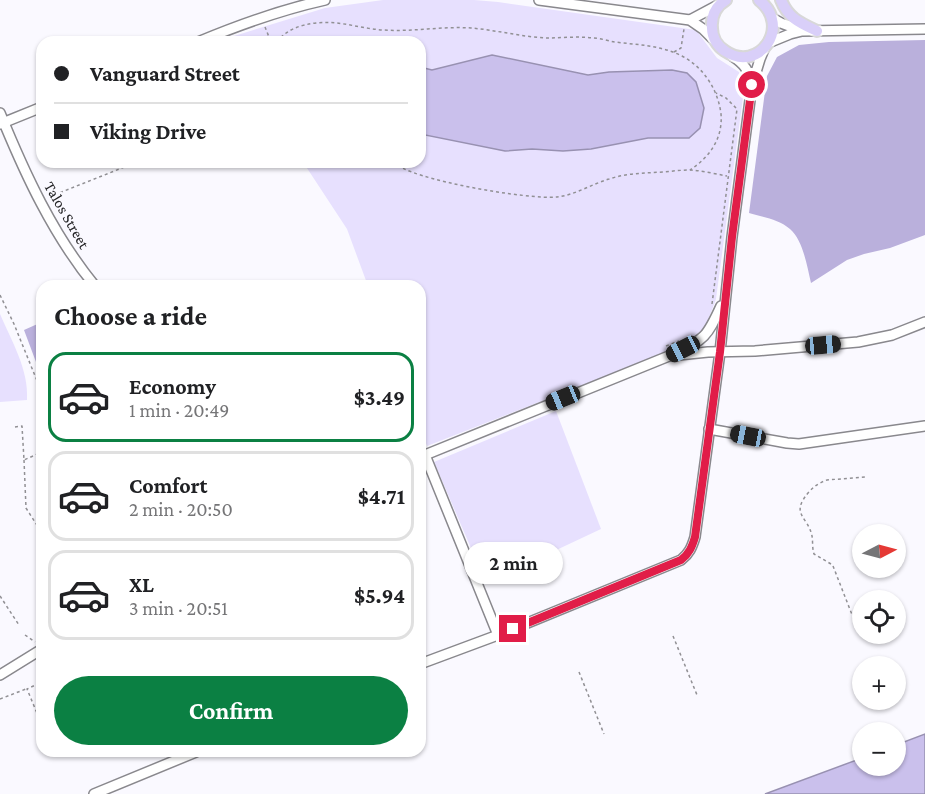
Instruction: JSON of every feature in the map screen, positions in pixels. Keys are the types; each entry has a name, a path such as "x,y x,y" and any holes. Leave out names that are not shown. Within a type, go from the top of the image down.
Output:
{"main road":[{"path":"723,2 711,21 715,41 729,54 748,57 758,53 767,45 774,27 765,4 759,0"},
{"path":"771,15 773,0"},
{"path":"781,0 795,21 817,30"}],"street":[{"path":"213,36 252,20 325,0"},
{"path":"538,0 687,22 703,29 715,41"},
{"path":"687,22 723,2"},
{"path":"771,15 791,28 802,31"},
{"path":"426,662 498,635 681,560 692,549 720,352 725,295 752,85 760,59 767,45 802,31 925,29"},
{"path":"729,54 744,64 752,85"},
{"path":"2,123 36,109"},
{"name":"Talos Street","path":"0,113 2,123 51,223 90,280"},
{"path":"426,454 669,357 706,335 712,327 725,295"},
{"path":"669,357 875,339 925,322"},
{"path":"709,429 787,444 799,444 925,426"},
{"path":"426,465 498,635"},
{"path":"0,675 36,650"},
{"path":"93,794 184,757"}],"path":[{"path":"282,36 292,28 330,22 383,30 468,27 544,38 594,38 657,47 673,52 696,64 704,73 715,93 720,110 722,124 719,138 712,150 690,170"},
{"path":"683,56 681,48 687,22"},
{"path":"264,27 268,36"},
{"path":"673,52 681,48"},
{"path":"711,310 737,109 726,98 715,93"},
{"path":"45,198 122,168"},
{"path":"402,168 433,178 510,195 555,197 568,195 623,175 690,170 728,176"},
{"path":"0,295 36,378"},
{"path":"666,346 680,340"},
{"path":"15,427 22,426 26,508 36,524"},
{"path":"24,460 36,455"},
{"path":"852,615 832,565 814,554 813,537 801,514 800,506 815,485 822,481 865,477"},
{"path":"0,596 19,625"},
{"path":"25,635 36,644"},
{"path":"673,636 696,695"},
{"path":"579,672 604,735"},
{"path":"0,699 36,684"},
{"path":"27,688 36,710"}],"shaded area":[{"path":"383,0 474,0 696,30 717,58 739,72 744,90 716,299 704,331 683,346 427,446 426,280 366,280 347,229 307,168 426,168 426,36 234,36 325,8"},
{"path":"925,40 925,235 847,260 811,283 804,254 790,229 781,223 749,213 767,76 777,57 799,45 829,42"},
{"path":"492,55 588,75 672,70 687,73 696,82 704,108 700,128 689,138 648,138 591,149 563,151 532,149 505,151 426,135 426,68 432,70"},
{"path":"0,314 22,367 27,400 0,402"},
{"path":"36,325 36,362 24,330"},
{"path":"556,411 601,529 486,583 434,462"},
{"path":"925,734 925,794 765,794 852,762 852,776 906,776 906,741"}],"route":[{"path":"513,629 681,560 692,549 720,352 752,85"}]}
